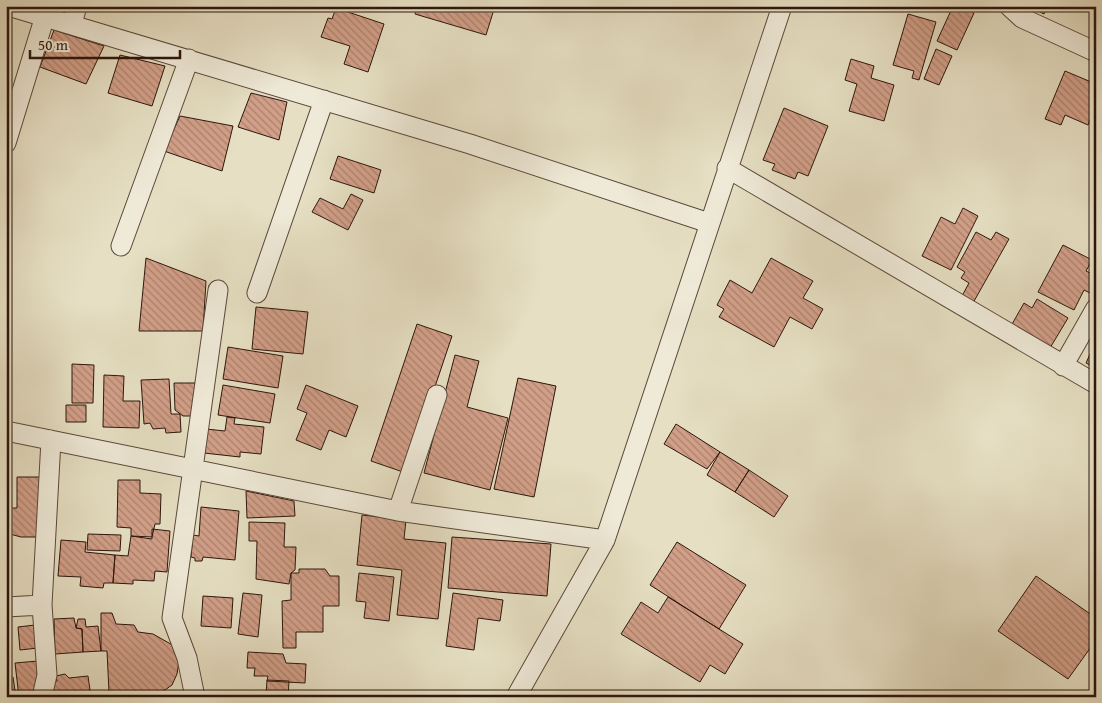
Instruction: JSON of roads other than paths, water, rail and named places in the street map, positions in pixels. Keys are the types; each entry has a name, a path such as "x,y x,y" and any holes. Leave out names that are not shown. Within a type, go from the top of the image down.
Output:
{"street":[{"path":"8,6 45,16 74,15 189,60 470,144 695,219"},
{"path":"516,697 606,540 695,219 727,168 782,6"},
{"path":"1009,6 1022,18 1096,52"},
{"path":"6,143 45,16"},
{"path":"121,246 189,60"},
{"path":"257,293 324,100"},
{"path":"727,168 1096,384"},
{"path":"195,697 187,658 172,618 218,290"},
{"path":"1063,366 1096,308"},
{"path":"398,511 437,395"},
{"path":"6,431 398,511 606,540"},
{"path":"42,697 47,675 42,605 51,440"},
{"path":"6,607 42,605"}]}
